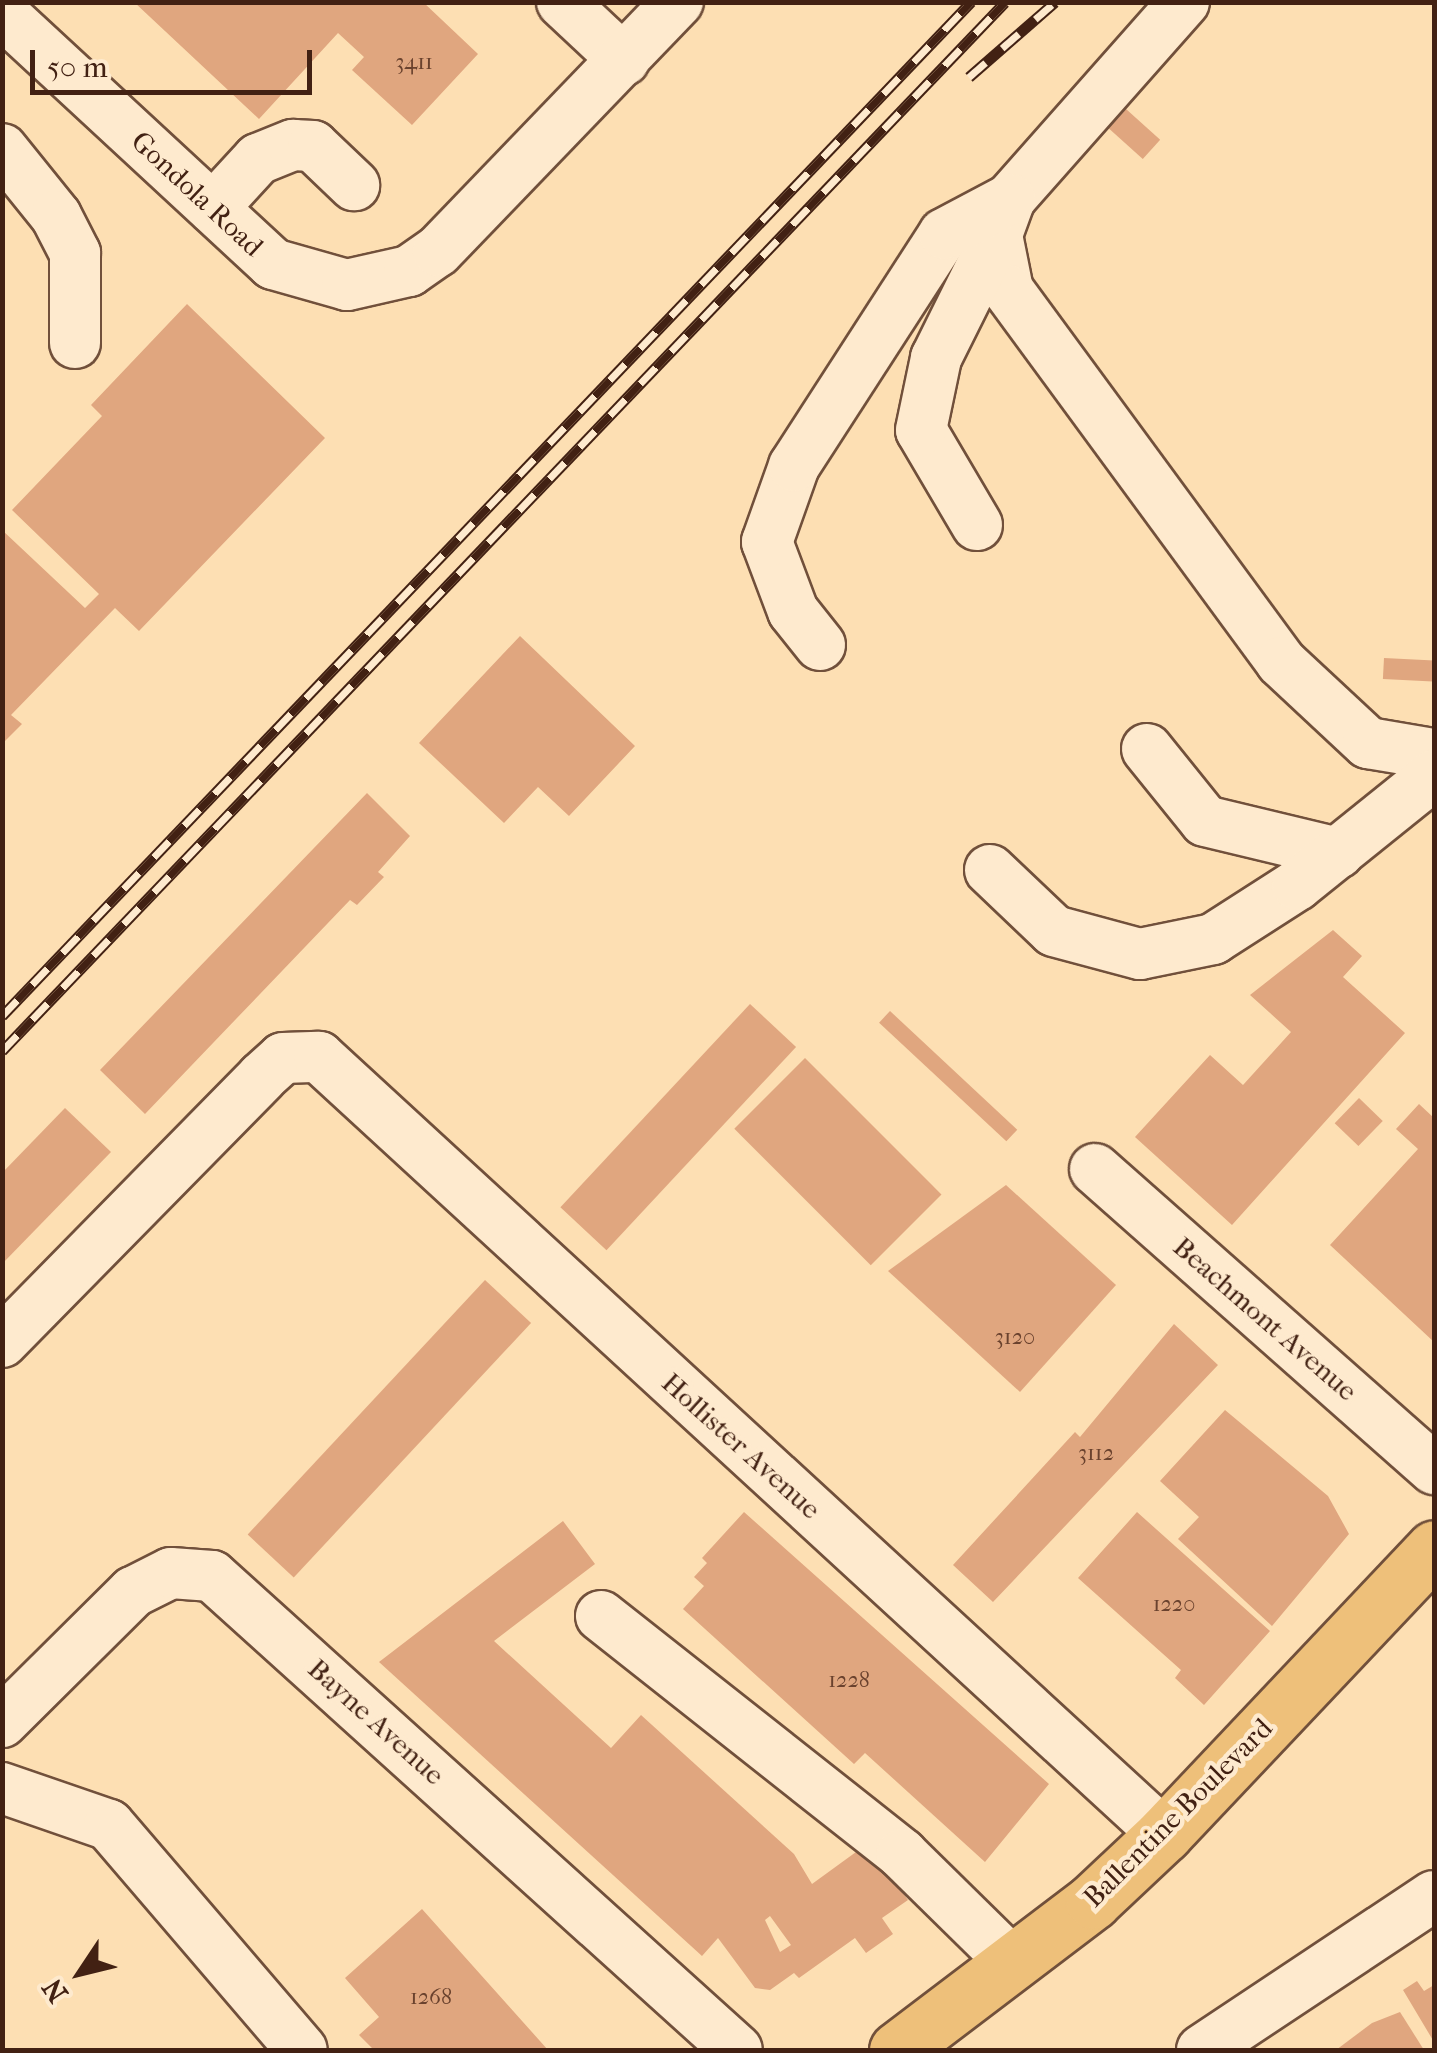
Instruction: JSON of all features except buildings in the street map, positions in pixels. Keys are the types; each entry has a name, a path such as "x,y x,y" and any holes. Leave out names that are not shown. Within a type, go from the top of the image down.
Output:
{"main road":[{"name":"Ballentine Boulevard","path":"897,2050 1012,1962 1164,1834 1434,1548"}],"street":[{"path":"562,2 624,60"},
{"name":"Gondola Road","path":"2,13 273,264 312,281 361,284 408,271 438,252 678,2"},
{"path":"976,525 920,430 936,358 1004,217 1184,2"},
{"path":"213,208 258,159 293,145 313,146 354,185"},
{"path":"2,149 56,216 74,254 75,343"},
{"path":"820,645 793,612 767,542 794,466 944,234 1004,217"},
{"path":"1004,217 1008,290 1282,662 1368,743 1434,754"},
{"path":"1147,750 1205,821 1338,852"},
{"path":"990,870 1054,931 1140,954 1213,939 1338,852 1434,775"},
{"name":"Hollister Avenue","path":"2,1342 283,1058 318,1057 1164,1834"},
{"name":"Beachmont Avenue","path":"1095,1168 1434,1469"},
{"name":"Bayne Avenue","path":"7,1709 134,1592 171,1573 212,1576 737,2050"},
{"path":"601,1616 902,1854 1012,1962"},
{"path":"2,1788 109,1826 310,2047"},
{"path":"1202,2050 1434,1896"}],"railway":[{"path":"2,1016 971,2"},
{"path":"2,1051 1005,2"},
{"path":"969,77 1055,2"}]}
